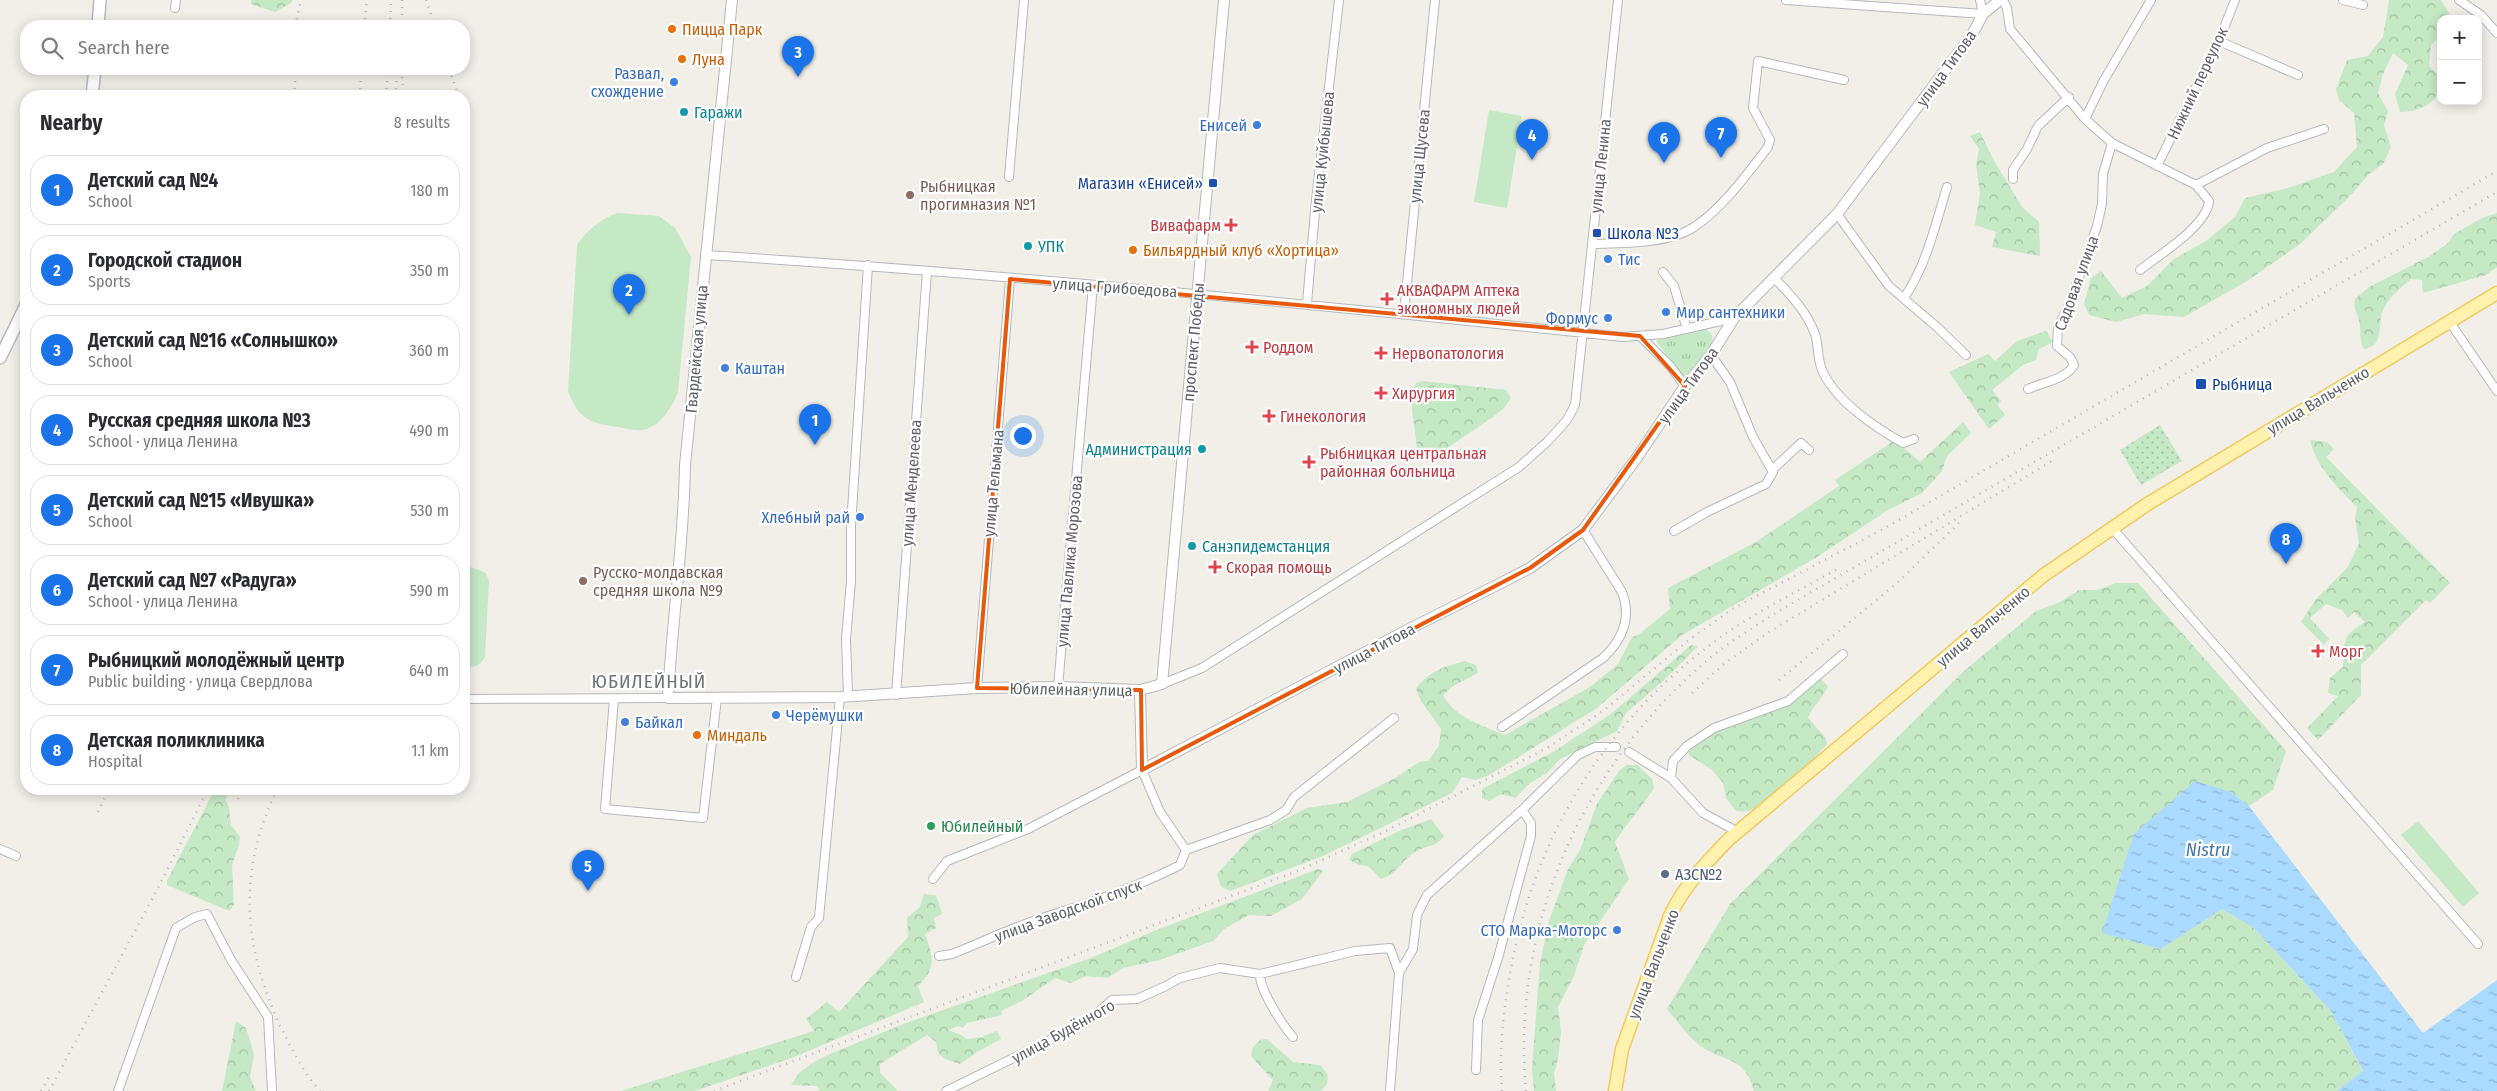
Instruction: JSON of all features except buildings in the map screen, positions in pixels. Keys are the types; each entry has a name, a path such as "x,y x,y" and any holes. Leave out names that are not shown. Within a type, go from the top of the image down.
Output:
{"main road":[{"path":"98,20 100,0"},
{"path":"92,90 94,75"},
{"name":"улица Вальченко","path":"1615,1091 1622,1049 1662,933 1674,905 1702,867 1738,832 2044,575 2112,528 2278,424 2497,293"},
{"path":"0,358 20,317"}],"street":[{"name":"Гвардейская улица","path":"668,698 670,655 685,508 685,465 732,0"},
{"path":"1009,177 1024,0"},
{"name":"проспект Победы","path":"1162,684 1224,0"},
{"name":"улица Куйбышева","path":"1307,303 1316,200 1339,0"},
{"name":"улица Щусева","path":"1404,312 1435,0"},
{"name":"улица Ленина","path":"1584,333 1618,0"},
{"path":"1786,0 1890,4 1983,14 1980,0"},
{"path":"2001,0 2007,8 2010,29 2069,97 2085,119 2112,143 2196,185 2210,201 2205,214 2189,232 2140,270"},
{"name":"улица Титова","path":"933,880 947,861 1028,829 1415,626 1515,576 1571,540 1583,530 1636,459 1685,386 1711,355 1734,318 1837,214 1973,33 1983,14 2001,0"},
{"path":"2085,119 2104,80 2151,0"},
{"name":"Нижний переулок","path":"2157,166 2219,41 2235,0"},
{"path":"2343,0 2363,5"},
{"path":"2459,0 2481,15 2497,33"},
{"path":"2219,41 2298,75"},
{"path":"1592,244 1651,240 1674,235 1695,227 1731,192 1768,147 1770,140 1753,108 1758,61 1844,80"},
{"path":"2013,180 2013,170 2038,126 2069,97"},
{"path":"2196,185 2267,148 2324,129"},
{"name":"Садовая улица","path":"2028,389 2047,380 2065,376 2074,365 2070,357 2057,346 2058,328 2070,303 2097,226 2102,204 2102,174 2112,143"},
{"path":"1904,298 1925,261 1947,187"},
{"path":"1837,214 1889,286 1966,356"},
{"name":"улица Грибоедова","path":"705,254 868,265 1010,279 1198,293 1404,312 1584,333"},
{"path":"796,976 811,927 818,918 844,696 851,581 851,526 868,265"},
{"name":"улица Менделеева","path":"896,695 927,271"},
{"path":"1663,272 1674,286 1687,329"},
{"path":"1774,278 1791,295 1808,319 1815,335 1822,372 1838,395 1884,433 1903,443 1914,439"},
{"name":"улица Тельмана","path":"977,688 1010,279"},
{"name":"улица Павлика Морозова","path":"1058,687 1093,285"},
{"name":"улица Титова","path":"1584,333 1623,337 1663,334 1734,318"},
{"path":"2449,321 2497,391"},
{"name":"Юбилейная улица","path":"470,699 896,695 977,688 1058,687 1140,690 1162,684 1202,668 1533,457 1567,420 1574,405 1584,333"},
{"path":"1640,336 1671,367 1685,386"},
{"path":"1674,530 1706,512 1766,484 1772,478 1772,470 1753,437 1730,382 1711,355"},
{"path":"1772,470 1800,443 1809,450"},
{"path":"2112,528 2478,944"},
{"path":"1502,727 1603,658 1614,648 1623,633 1626,604 1622,592 1583,530"},
{"path":"1671,778 1673,760 1687,746 1714,728 1788,701 1843,654"},
{"path":"1140,690 1142,770 1160,812 1186,850 1270,820 1286,810 1294,798 1394,718"},
{"path":"614,699 604,809 703,818 717,698"},
{"path":"1390,1091 1399,973 1413,949 1417,915 1427,895 1522,810 1578,755 1595,747 1616,747"},
{"path":"1629,752 1671,778 1703,813 1738,832"},
{"path":"1476,1070 1478,1020 1498,958 1531,836 1532,823 1522,810"},
{"path":"0,849 16,856"},
{"name":"улица Заводской спуск","path":"939,956 952,954 1044,917 1065,913 1153,879 1180,865 1186,850"},
{"path":"118,1091 176,928 196,917 207,914 231,960 268,1017 272,1091"},
{"name":"улица Будённого","path":"946,1091 1073,1030 1087,1022 1112,1000 1136,999 1180,978 1220,968 1260,974 1355,951 1390,948 1399,973"},
{"path":"1260,974 1259,983 1275,1008 1279,1021 1293,1037"}],"highlighted area":[{"path":"1010,279 1640,336 1685,386 1583,530 1530,568 1142,770 1141,690 977,688"}],"green space":[{"path":"251,0 293,0 275,12 251,4"},
{"path":"2389,0 2441,0 2449,15 2437,15 2437,39 2431,45 2429,66 2437,75 2437,96 2434,100 2422,108 2400,112 2395,94 2408,65 2393,53 2383,74 2378,93 2388,111 2384,125 2391,147 2383,164 2369,174 2352,194 2300,244 2247,281 2184,317 2144,314 2116,322 2089,315 2084,304 2091,278 2101,271 2122,298 2147,286 2174,259 2206,241 2235,217 2245,198 2288,188 2334,172 2357,147 2354,113 2339,100 2336,89 2347,60 2368,56 2383,37"},
{"path":"1489,110 1522,116 1507,208 1474,202"},
{"path":"1980,132 1993,159 2022,207 2039,222 2040,256 1992,247 1996,232 1975,225 1980,194 1976,164 1979,149 1970,136"},
{"path":"617,213 659,216 675,228 691,257 678,392 664,416 654,425 641,430 600,424 586,418 576,408 568,391 577,245 594,226"},
{"path":"2497,213 2497,267 2486,275 2423,293 2422,280 2411,279 2386,304 2382,314 2378,339 2371,347 2364,349 2361,341 2355,299 2369,287 2430,256 2448,243 2454,234 2482,218"},
{"path":"1702,329 1707,330 1712,335 1713,344 1686,376 1681,375 1656,341"},
{"path":"2046,331 2053,342 2039,349 2036,360 2023,365 1992,390 2001,401 1997,405 2005,415 1989,429 1949,372 1988,354 1995,361 2017,341"},
{"path":"1423,381 1506,390 1511,398 1504,408 1493,417 1434,457 1426,459 1417,456 1412,410 1413,392 1416,383"},
{"path":"1963,422 1971,433 1947,456 1942,471 1922,493 1888,510 1817,557 1682,635 1597,708 1489,775 1475,780 1462,777 1452,793 1323,856 1230,891 1221,887 1217,874 1253,835 1307,808 1347,802 1395,778 1419,762 1428,761 1439,746 1441,729 1421,701 1416,689 1431,674 1465,661 1476,665 1478,673 1453,686 1443,695 1448,703 1462,715 1505,735 1590,687 1618,664 1632,637 1638,635 1670,609 1668,588 1756,542 1839,486 1835,480 1895,440 1920,462"},
{"path":"2160,425 2182,461 2141,485 2120,450"},
{"path":"2310,440 2327,442 2334,449 2326,457 2450,583 2430,603 2426,600 2361,665 2361,695 2318,740 2307,728 2338,696 2328,693 2330,678 2343,667 2345,645 2348,636 2365,622 2354,612 2348,618 2342,610 2326,604 2310,618 2329,639 2324,645 2301,622 2316,599 2348,567 2359,543 2355,518 2357,507 2335,485 2322,468"},
{"path":"470,567 486,573 489,581 485,657 474,667 470,667"},
{"path":"2116,583 2138,583 2286,751 2273,790 2249,806 2231,792 2161,949 2222,909 2254,928 2331,1011 2363,1072 2337,1091 1754,1091 1745,1071 1739,1065 1699,1045 1667,1009 1730,904 1963,672 2036,611 2058,603 2079,590 2098,590"},
{"path":"1691,645 1697,647 1663,681 1626,713 1617,731 1560,759 1547,773 1530,783 1515,798 1501,794 1489,801 1482,798 1482,789 1553,752 1611,714"},
{"path":"1817,676 1828,686 1808,718 1826,738 1827,744 1812,761 1778,792 1757,807 1748,811 1736,811 1726,798 1723,783 1712,770 1689,755 1687,746 1714,728 1788,701"},
{"path":"1626,765 1637,765 1652,779 1654,788 1615,842 1629,879 1584,945 1574,976 1558,1007 1561,1032 1558,1059 1554,1073 1556,1091 1534,1091 1532,1069 1540,963 1549,921 1568,869 1580,850 1597,804 1619,771"},
{"path":"212,795 228,795 225,800 229,807 231,825 240,837 232,865 234,905 229,911 167,885 167,881"},
{"path":"1431,819 1444,836 1441,840 1412,854 1387,877 1381,879 1368,866 1359,865 1349,860 1352,854 1399,831"},
{"path":"2418,821 2479,893 2463,907 2401,835"},
{"path":"1318,869 1323,871 1302,899 1271,916 1249,915 1224,929 1213,941 1160,960 1123,968 1107,978 1086,976 1071,983 1055,978 1022,1001 1001,1011 1002,1015 967,1023 963,1028 958,1026 948,1030 966,1039 982,1037 997,1031 1001,1039 960,1064 945,1059 938,1053 936,1042 927,1035 880,1064 880,1073 898,1091 817,1091 820,1089 816,1086 791,1085 799,1073 814,1062 830,1054 906,1023 1091,958 1154,931"},
{"path":"924,894 936,895 942,914 934,918 936,928 925,934 932,962 928,974 918,986 924,1002 794,1057 695,1091 621,1091 814,1031 806,1019 827,1002 839,1012 908,937 907,918 920,907"},
{"path":"236,1021 246,1028 254,1054 250,1077 256,1091 222,1091"},
{"path":"1267,1039 1293,1062 1320,1065 1328,1075 1327,1084 1321,1091 1268,1091 1273,1080 1251,1056 1253,1047 1260,1040"}],"water":[{"name":"Nistru","path":"2195,781 2231,792 2249,806 2423,1033 2497,980 2497,1091 2337,1091 2363,1071 2331,1011 2254,928 2222,909 2161,949 2102,933 2134,834"}],"railway":[{"path":"296,20 301,0"},
{"path":"365,20 367,0"},
{"path":"390,20 391,0"},
{"path":"402,0 402,20"},
{"path":"426,0 433,20"},
{"path":"294,90 296,75"},
{"path":"360,90 361,75"},
{"path":"386,90 388,75"},
{"path":"396,90 397,75"},
{"path":"451,75 457,90"},
{"path":"402,77 403,90"},
{"path":"714,1091 1300,870 1386,831 1547,748 1603,711 1685,643 1732,609 1887,527 2497,171"},
{"path":"1526,1091 1524,1030 1530,970 1543,912 1563,856 1590,802 1622,752 1660,705 1704,663 1731,642 1779,611 2497,192"},
{"path":"1692,693 1724,664 1769,632 2052,461"},
{"path":"1779,680 1896,584 1961,521"},
{"path":"1502,1091 1501,1047 1504,1018 1510,974 1520,926 1535,880 1554,835 1576,793 1603,753 1633,715 1667,681 1705,649 1737,626 1841,567"},
{"path":"98,812 106,795"},
{"path":"49,1091 157,890 205,795"},
{"path":"238,799 240,795"},
{"path":"275,795 256,847 251,876 252,932 257,961 265,989 277,1019 301,1066 320,1091"},
{"path":"41,1091 50,1075"}],"place":[{"name":"Пицца Парк","path":"672,29"},
{"name":"Луна","path":"682,59"},
{"name":"Детский сад №16 «Солнышко»","path":"798,77"},
{"name":"Развал, схождение","path":"674,82"},
{"name":"Гаражи","path":"684,112"},
{"name":"Енисей","path":"1257,125"},
{"name":"Рыбницкий молодёжный центр","path":"1721,158"},
{"name":"Русская средняя школа №3","path":"1532,160"},
{"name":"Детский сад №7 «Радуга»","path":"1664,163"},
{"name":"Магазин «Енисей»","path":"1213,183"},
{"name":"Рыбницкая прогимназия №1","path":"910,195"},
{"name":"Вивафарм","path":"1231,225"},
{"name":"Школа №3","path":"1597,233"},
{"name":"УПК","path":"1028,246"},
{"name":"Бильярдный клуб «Хортица»","path":"1133,250"},
{"name":"Тис","path":"1608,259"},
{"name":"АКВАФАРМ Аптека экономных людей","path":"1387,299"},
{"name":"Мир сантехники","path":"1666,312"},
{"name":"Городской стадион","path":"629,315"},
{"name":"Формус","path":"1608,318"},
{"name":"Роддом","path":"1252,347"},
{"name":"Нервопатология","path":"1381,353"},
{"name":"Каштан","path":"725,368"},
{"name":"Рыбница","path":"2201,384"},
{"name":"Хирургия","path":"1381,393"},
{"name":"Гинекология","path":"1269,416"},
{"name":"Детский сад №4","path":"815,445"},
{"name":"Администрация","path":"1202,449"},
{"name":"Рыбницкая центральная районная больница","path":"1309,462"},
{"name":"Хлебный рай","path":"860,517"},
{"name":"Санэпидемстанция","path":"1192,546"},
{"name":"Детская поликлиника","path":"2286,564"},
{"name":"Скорая помощь","path":"1215,567"},
{"name":"Русско-молдавская средняя школа №9","path":"583,581"},
{"name":"Морг","path":"2318,651"},
{"name":"Черёмушки","path":"776,715"},
{"name":"Байкал","path":"625,722"},
{"name":"Миндаль","path":"697,735"},
{"name":"Юбилейный","path":"931,826"},
{"name":"АЗС№2","path":"1665,874"},
{"name":"Детский сад №15 «Ивушка»","path":"588,891"},
{"name":"СТО Марка-Моторс","path":"1617,930"}],"district":[{"name":"ЮБИЛЕЙНЫЙ","path":"649,681"}]}
